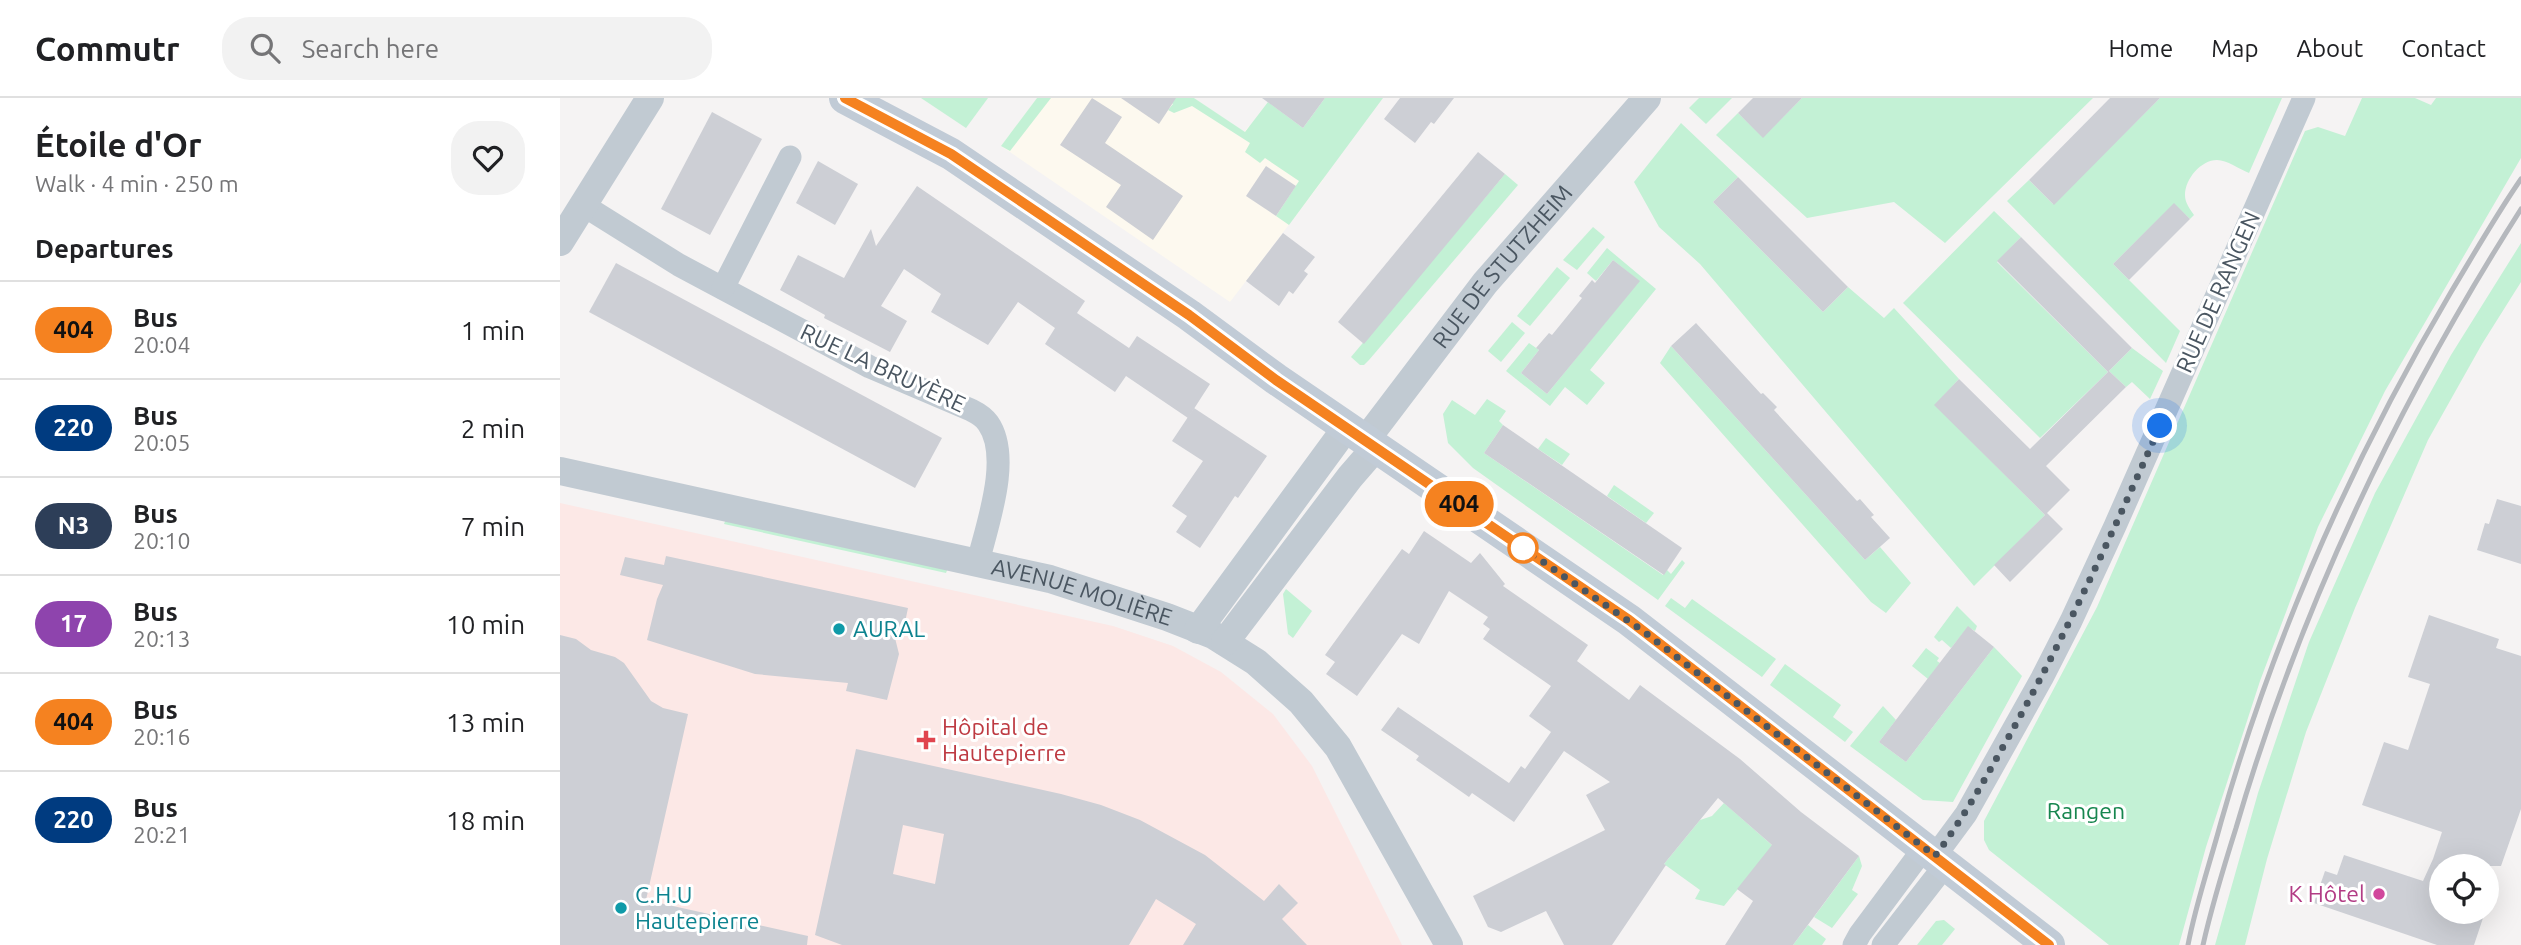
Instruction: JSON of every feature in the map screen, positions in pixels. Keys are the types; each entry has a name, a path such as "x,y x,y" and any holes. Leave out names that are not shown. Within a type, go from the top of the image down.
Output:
{"main road":[{"path":"845,98 951,154 1629,620 2049,945"}],"street":[{"path":"560,242 650,98"},
{"name":"RUE DE STUTZHEIM","path":"1198,630 1362,439 1471,300 1647,98"},
{"name":"RUE DE RANGEN","path":"1935,856 1966,814 2071,621 2304,98"},
{"path":"723,288 790,157"},
{"name":"RUE LA BRUYÈRE","path":"583,205 679,265 870,367 971,410 988,422 997,444 997,467 992,505 978,562"},
{"name":"RUE DE STUTZHEIM","path":"1225,642 1350,477 1362,439"},
{"name":"AVENUE MOLIÈRE","path":"560,471 1050,579 1094,592 1225,642 1256,662 1282,684 1318,721 1338,747 1449,945"},
{"path":"1854,945 1860,934 1935,856"},
{"path":"1883,945 1935,856"}],"shaded area":[{"path":"1037,98 1194,98 1244,132 1249,126 1323,180 1230,302 1001,146"},
{"name":"Hôpital de Hautepierre","path":"560,503 1113,626 1173,646 1221,672 1273,714 1312,766 1402,945 560,945"}],"green space":[{"path":"921,98 988,98 966,128"},
{"path":"1037,98 1051,98 1010,151 1001,146"},
{"path":"1165,98 1194,98 1245,132 1268,102 1303,128 1325,98 1383,98 1289,225 1276,216 1299,181 1265,158 1260,163 1245,152 1250,143 1192,106 1174,113 1168,110 1173,104"},
{"path":"1699,98 1732,98 1706,124 1689,108"},
{"path":"1802,98 2093,98 1945,243 1894,202 1807,218 1716,135 1738,113 1763,137"},
{"path":"2160,98 2282,98 2249,173 2221,160 2205,163 2191,177 2186,189 2186,201 2194,215 2190,219 2174,204 2113,264 2180,331 2166,363 2007,201 2029,180 2053,204"},
{"name":"Rangen","path":"2362,98 2415,98 2431,105 2436,98 2521,98 2521,158 2385,391 2318,527 2260,681 2206,847 2179,945 2109,945 1989,850 1984,840 1984,821 2097,607 2305,131 2318,127 2345,136"},
{"path":"1681,123 1738,177 1713,202 1823,312 1848,287 1884,318 1894,308 1959,379 1935,405 2045,515 1974,586 1700,264 1659,227 1634,182"},
{"path":"1505,174 1518,185 1369,360 1360,365 1351,357"},
{"path":"1994,211 2021,237 1997,262 2108,372 2040,438 1903,303"},
{"path":"1593,227 1605,237 1577,270 1563,260"},
{"path":"2521,243 2521,282 2482,344 2428,440 2355,608 2306,732 2267,859 2245,945 2215,945 2258,793 2309,642 2375,493 2451,355"},
{"path":"1607,248 1656,289 1590,370 1605,383 1587,405 1565,387 1550,406 1506,371 1529,343 1539,350 1521,373 1547,394 1639,281 1613,260 1596,281 1587,273"},
{"path":"1557,267 1570,278 1530,326 1517,316"},
{"path":"1512,322 1525,333 1501,362 1488,351"},
{"path":"1671,346 1865,560 1880,547 1911,583 1886,613 1871,602 1660,363"},
{"path":"2132,348 2163,371 2150,399 2132,382 2126,387 2109,371"},
{"path":"1487,399 1506,411 1499,421 1503,425 1484,453 1663,575 1667,570 1671,574 1682,560 1685,563 1658,600 1473,468 1448,443 1443,414 1452,400 1475,415"},
{"path":"1546,438 1570,454 1562,465 1538,449"},
{"path":"1614,485 1654,513 1646,523 1607,496"},
{"path":"726,519 948,568 946,573 724,524"},
{"path":"1286,589 1312,611 1293,638 1288,634 1283,594"},
{"path":"1671,598 1685,608 1692,599 1776,659 1762,677 1665,606"},
{"path":"1957,606 1977,626 1975,631 1968,627 1951,648 1934,637"},
{"path":"1994,647 2022,676 1953,802 1923,800 1850,746 1883,706 1896,720 1879,742 1906,762"},
{"path":"1926,648 1939,658 1937,661 1940,663 1928,679 1912,666"},
{"path":"1785,664 1841,705 1833,717 1853,732 1845,742 1770,685"},
{"path":"1724,803 1773,846 1724,906 1695,899 1700,890 1664,864 1700,820 1712,816"},
{"path":"1859,856 1862,866 1852,890 1858,894 1832,928 1814,917"},
{"path":"1944,920 1955,929 1942,945 1917,945 1936,921"},
{"path":"1808,925 1826,939 1822,945 1793,945"}],"building":[{"path":"1092,98 1122,117 1105,143 1183,196 1153,240 1106,207 1121,185 1060,145"},
{"path":"1121,98 1176,98 1159,124"},
{"path":"1262,98 1325,98 1303,128"},
{"path":"1400,98 1454,98 1415,143 1384,119"},
{"path":"1753,98 1802,98 1763,138 1738,113"},
{"path":"2110,98 2160,98 2054,205 2029,180"},
{"path":"712,112 762,139 710,235 661,209"},
{"path":"1478,152 1505,174 1364,344 1338,322"},
{"path":"818,161 858,184 835,225 796,203"},
{"path":"1266,166 1296,186 1276,216 1246,196"},
{"path":"1738,177 1848,287 1823,312 1713,202"},
{"path":"917,186 1085,301 1077,313 1129,348 1137,336 1210,384 1188,418 1126,376 1115,392 1045,344 1055,328 1018,302 988,345 931,312 941,294 904,269 881,306 907,321 890,352 824,318 825,315 780,290 798,255 844,278 871,229 876,246"},
{"path":"2174,203 2190,219 2129,280 2113,264"},
{"path":"1283,233 1315,257 1304,271 1308,274 1293,294 1289,291 1279,306 1246,281"},
{"path":"2021,237 2132,348 2109,371 2126,387 2046,466 2070,490 2047,513 2063,529 2010,582 1994,565 2045,515 1934,405 1959,379 2030,449 2108,372 1997,261"},
{"path":"1613,260 1640,281 1547,394 1521,373 1539,350 1536,348 1549,333 1552,335 1582,298 1579,296 1592,280 1595,283"},
{"path":"616,263 942,438 915,488 589,312"},
{"path":"1696,323 1761,394 1777,407 1774,410 1857,501 1860,499 1874,515 1871,517 1890,538 1865,560 1671,346"},
{"path":"1194,408 1267,456 1238,498 1235,496 1200,548 1176,532 1187,516 1172,506 1203,461 1172,441"},
{"path":"1503,425 1682,548 1664,575 1484,453"},
{"path":"2497,499 2521,506 2521,564 2477,550 2485,523 2489,524"},
{"path":"1424,531 1471,563 1480,553 1505,584 1503,586 1588,645 1577,661 1629,700 1640,685 1740,759 1801,812 1859,856 1793,945 1725,945 1753,901 1737,889 1772,845 1718,798 1664,864 1666,865 1612,945 1564,945 1546,911 1501,932 1488,927 1473,896 1605,830 1586,795 1610,782 1564,751 1514,822 1472,793 1469,797 1416,760 1419,756 1381,730 1398,707 1509,783 1521,766 1525,769 1551,732 1529,716 1551,686 1483,639 1490,629 1483,624 1488,617 1449,591 1419,644 1402,634 1357,696 1326,674 1335,662 1325,655 1402,549 1409,554"},
{"name":"AURAL","path":"666,556 908,608 903,632 894,634 899,654 887,700 846,691 848,683 755,674 647,640 663,585 620,575 625,557 664,565"},
{"path":"2429,615 2499,639 2496,648 2521,656 2521,809 2501,866 2499,854 2435,854 2442,832 2362,805 2384,742 2408,750 2430,684 2408,677"},
{"path":"1968,626 1994,647 1906,762 1879,742"},
{"path":"560,635 576,639 591,650 615,657 624,663 651,701 663,708 688,714 646,900 808,936 807,945 560,945"},
{"path":"856,749 1061,794 1140,820 1205,855 1264,901 1279,884 1298,903 1282,919 1307,945 1183,945 1196,924 1156,899 1129,945 842,945 815,935","holes":["903,825 944,834 935,884 893,874"]},
{"path":"2344,855 2423,881 2429,868 2429,924 2481,924 2474,945 2437,945 2314,903 2325,871 2337,875"}],"railway":[{"path":"2188,945 2199,898 2242,753 2291,616 2319,550 2349,484 2415,355 2521,179"},
{"path":"2203,945 2262,746 2322,586 2356,508 2434,356 2521,209"}],"bus line":[{"name":"404","path":"845,98 951,154 1189,315 1276,380 1629,620 2049,945"}],"place":[{"name":"AURAL","path":"839,629"},
{"name":"Hôpital de Hautepierre","path":"926,740"},
{"name":"K Hôtel","path":"2379,894"},
{"name":"C.H.U Hautepierre","path":"621,908"}],"route":[{"path":"1523,548 1643,631 1935,856 1966,814 2042,678 2160,426"}]}
